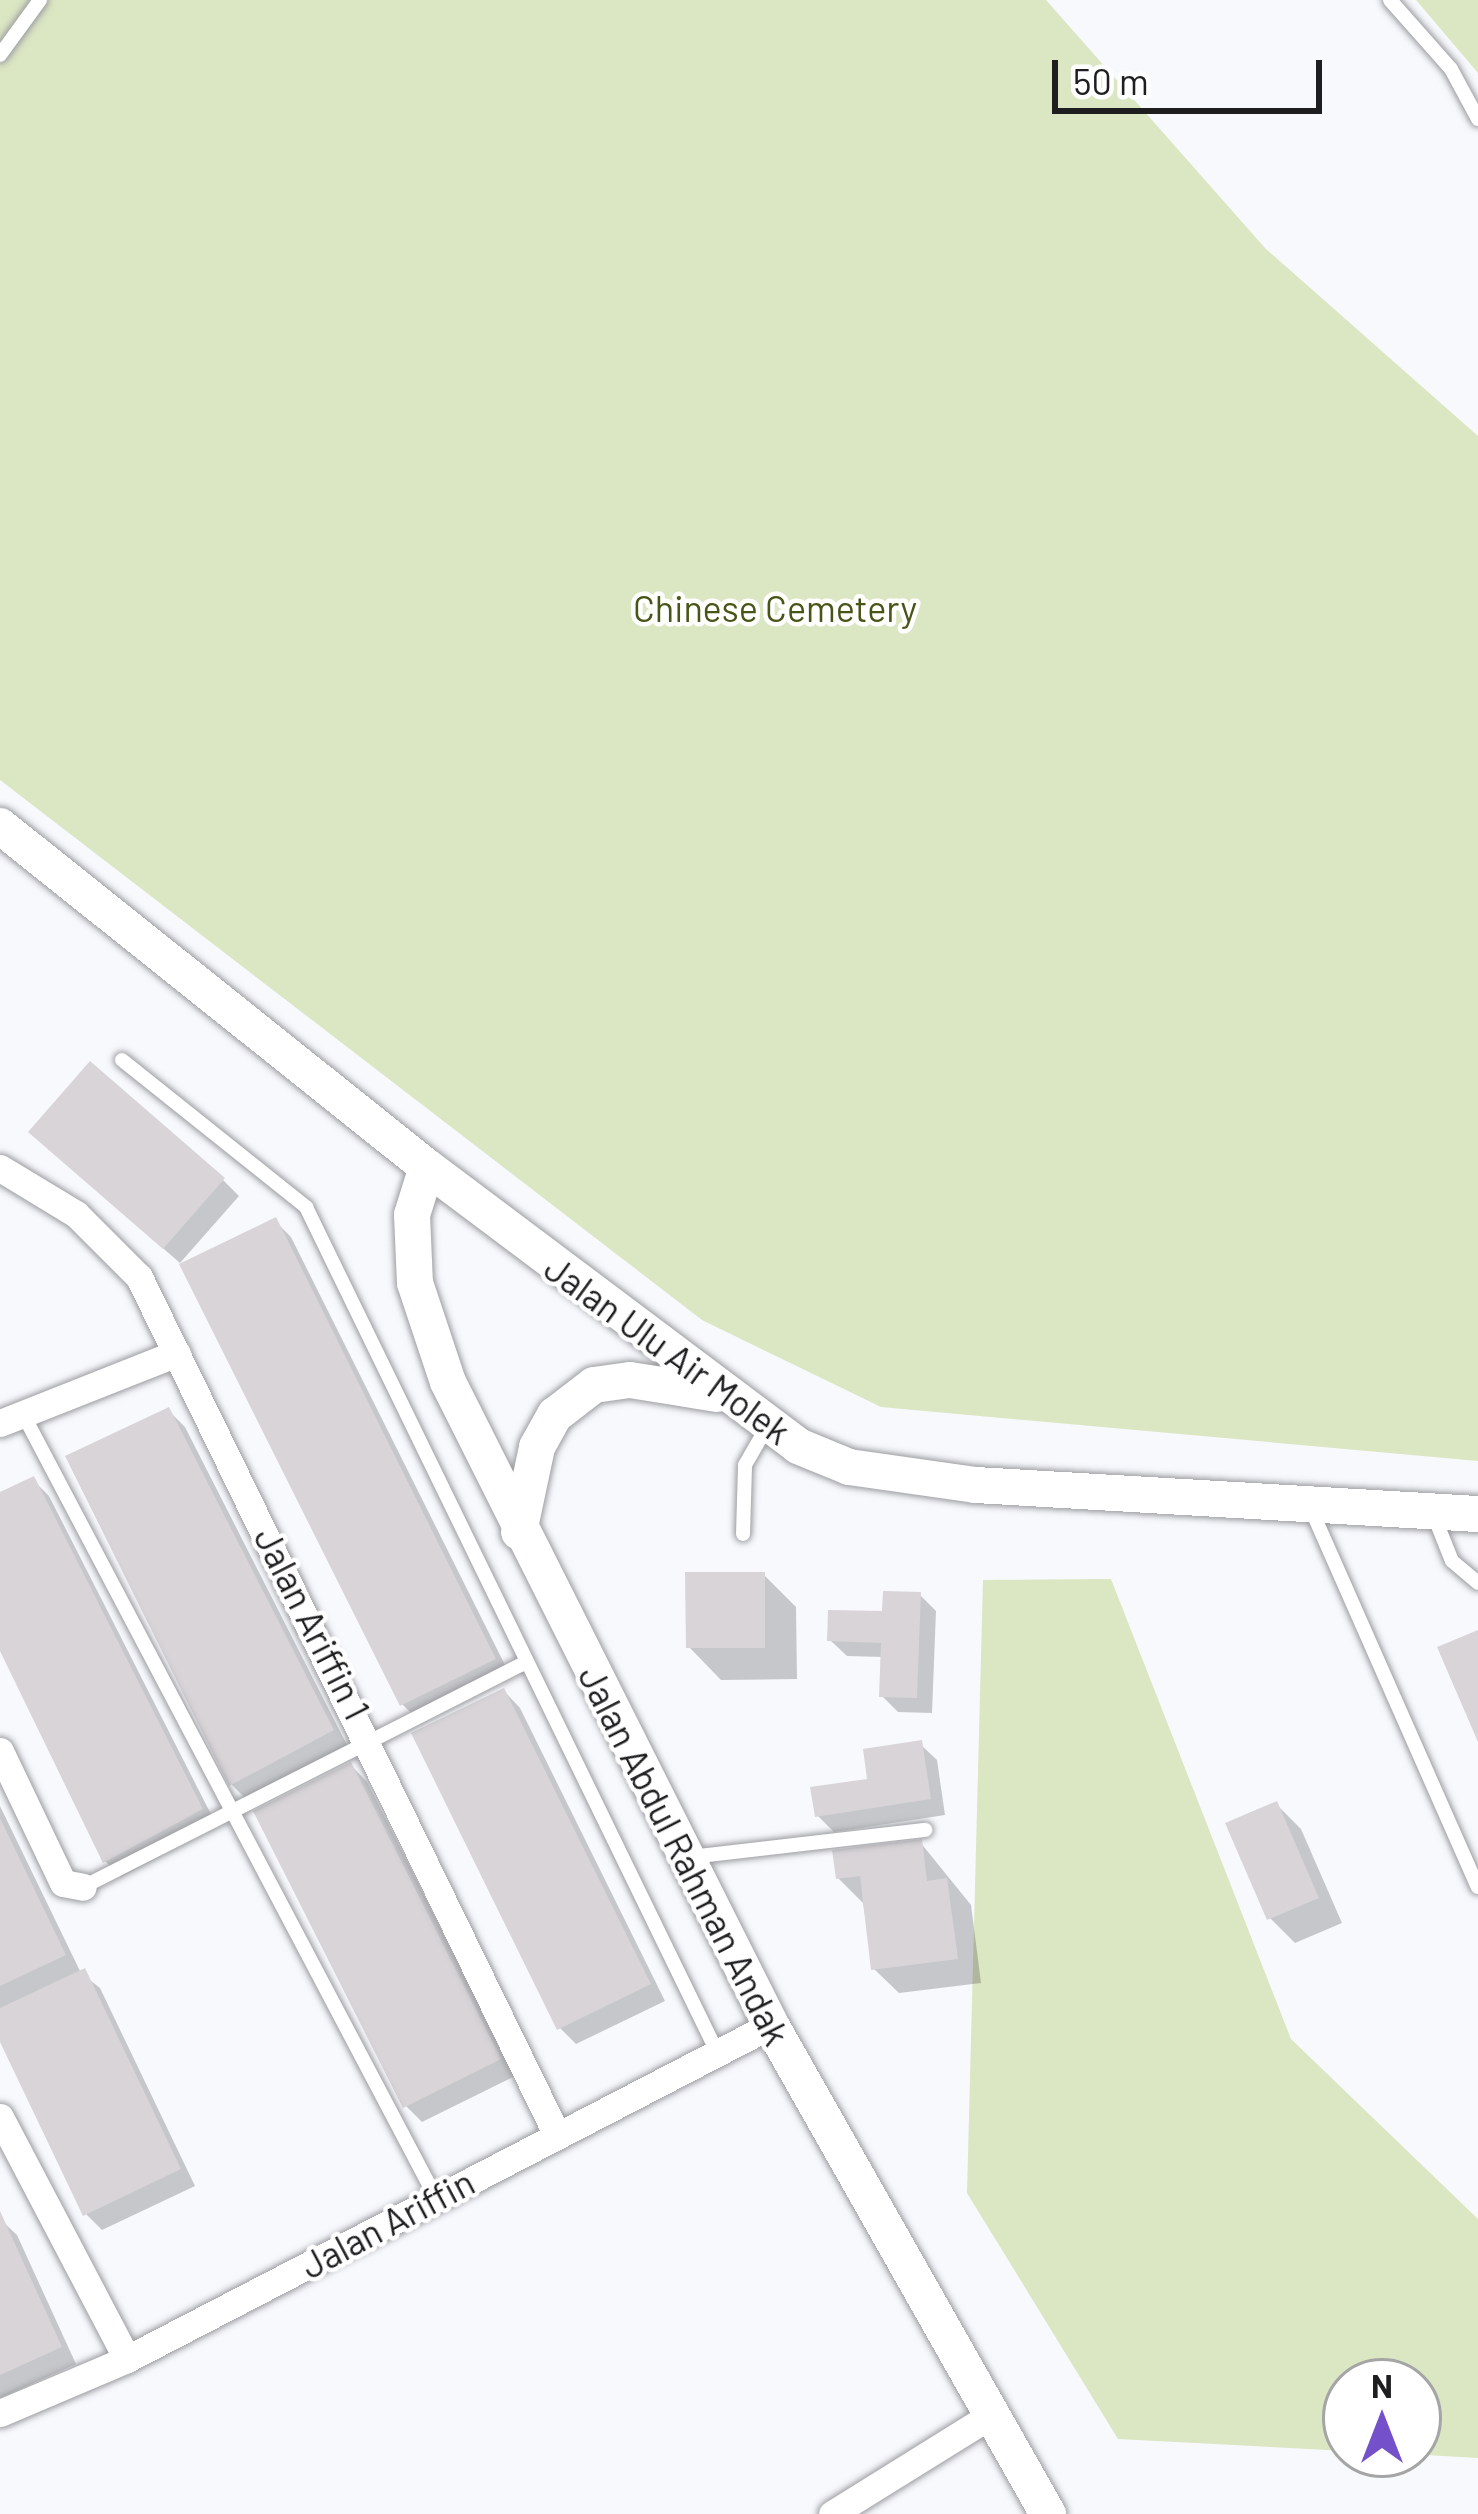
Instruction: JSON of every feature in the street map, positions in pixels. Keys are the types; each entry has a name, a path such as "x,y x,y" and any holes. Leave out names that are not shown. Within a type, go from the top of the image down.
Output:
{"street":[{"name":"Jalan Ulu Air Molek","path":"0,826 720,1394 849,1467 976,1485 1478,1514"},
{"name":"Jalan Abdul Rahman Andak","path":"427,1167 412,1215 418,1300 519,1532 771,2025 1048,2514"},
{"name":"Jalan Ariffin 1","path":"0,1168 76,1214 139,1277 371,1740 556,2133"},
{"path":"11,1419 177,1353"},
{"path":"519,1532 537,1447 555,1415 594,1385 630,1380 720,1394"},
{"path":"0,1751 63,1883 83,1886"},
{"name":"Jalan Ariffin","path":"0,2414 127,2359 771,2025"},
{"path":"0,2117 127,2359"},
{"path":"832,2514 994,2413"}],"lane":[{"path":"0,56 40,0"},
{"path":"1397,4 1451,69 1478,119"},
{"path":"122,1060 306,1207 717,2052"},
{"path":"11,1419 232,1811 436,2198"},
{"path":"743,1534 745,1465 768,1425"},
{"path":"1309,1504 1478,1887"},
{"path":"1432,1511 1452,1562 1478,1583"},
{"path":"83,1886 525,1664"},
{"path":"686,1857 925,1830"}],"green space":[{"name":"Chinese Cemetery","path":"0,0 1046,0 1265,248 1478,436 1478,1461 881,1407 702,1320 0,780"},
{"path":"1416,0 1478,0 1478,73"},
{"path":"1111,1579 1291,2039 1478,2219 1478,2458 1442,2456 1442,2358 1322,2358 1322,2450 1118,2439 967,2193 983,1580"}],"building":[{"path":"90,1061 225,1178 163,1249 28,1132"},
{"path":"276,1217 496,1659 400,1706 179,1264"},
{"path":"169,1407 334,1730 229,1786 65,1456"},
{"path":"34,1476 203,1809 103,1863 0,1651 0,1492"},
{"path":"685,1572 765,1572 765,1648 686,1648"},
{"path":"883,1591 921,1592 917,1698 879,1697 881,1643 827,1641 828,1610 882,1611"},
{"path":"1478,1630 1478,1742 1437,1647"},
{"path":"504,1688 651,1984 557,2030 411,1733"},
{"path":"922,1740 931,1799 815,1817 810,1787 867,1779 863,1749"},
{"path":"351,1762 501,2059 403,2108 253,1811"},
{"path":"1277,1801 1319,1898 1267,1920 1225,1823"},
{"path":"0,1818 66,1955 0,1986"},
{"path":"922,1839 927,1881 947,1878 958,1959 871,1970 860,1876 836,1879 832,1850"},
{"path":"85,1968 181,2169 83,2216 0,2042 0,2008"},
{"path":"0,2211 62,2347 0,2375"}]}
